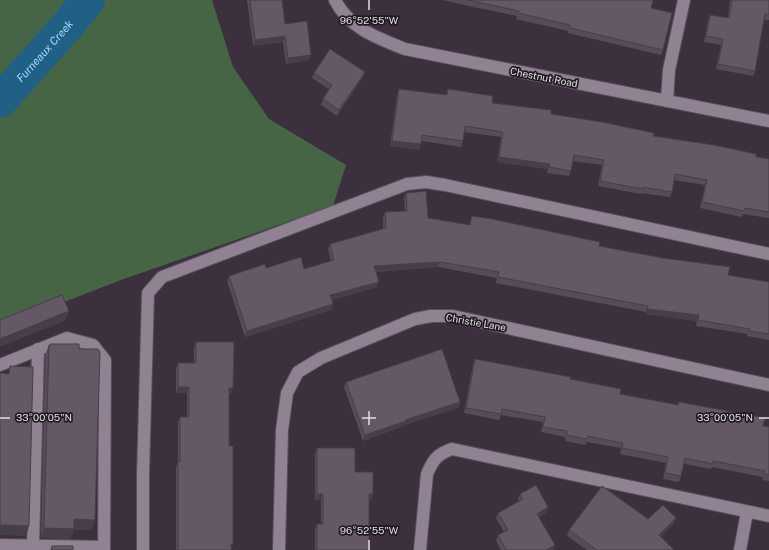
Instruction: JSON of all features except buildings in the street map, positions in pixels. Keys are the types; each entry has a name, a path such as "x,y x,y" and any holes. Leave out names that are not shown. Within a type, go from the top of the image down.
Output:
{"street":[{"name":"Chestnut Road","path":"335,0 340,11 354,24 375,37 405,49 769,120"},
{"path":"667,101 669,70 684,0"},
{"path":"143,550 143,475 148,294 162,277 407,184 426,182 453,186 769,254"},
{"name":"Christie Lane","path":"279,550 282,430 287,392 298,372 321,358 415,319 431,316 453,316 769,385"},
{"path":"0,365 67,338 93,345 105,360 104,548 0,545"},
{"path":"33,546 38,349"},
{"path":"420,550 426,474 432,463 441,453 452,449 769,516"},
{"path":"740,550 747,512"}],"green space":[{"path":"0,0 212,0 233,67 269,119 346,165 333,206 121,280 0,327"}],"waterway":[{"name":"Furneaux Creek","path":"0,101 68,25 88,0"}]}
